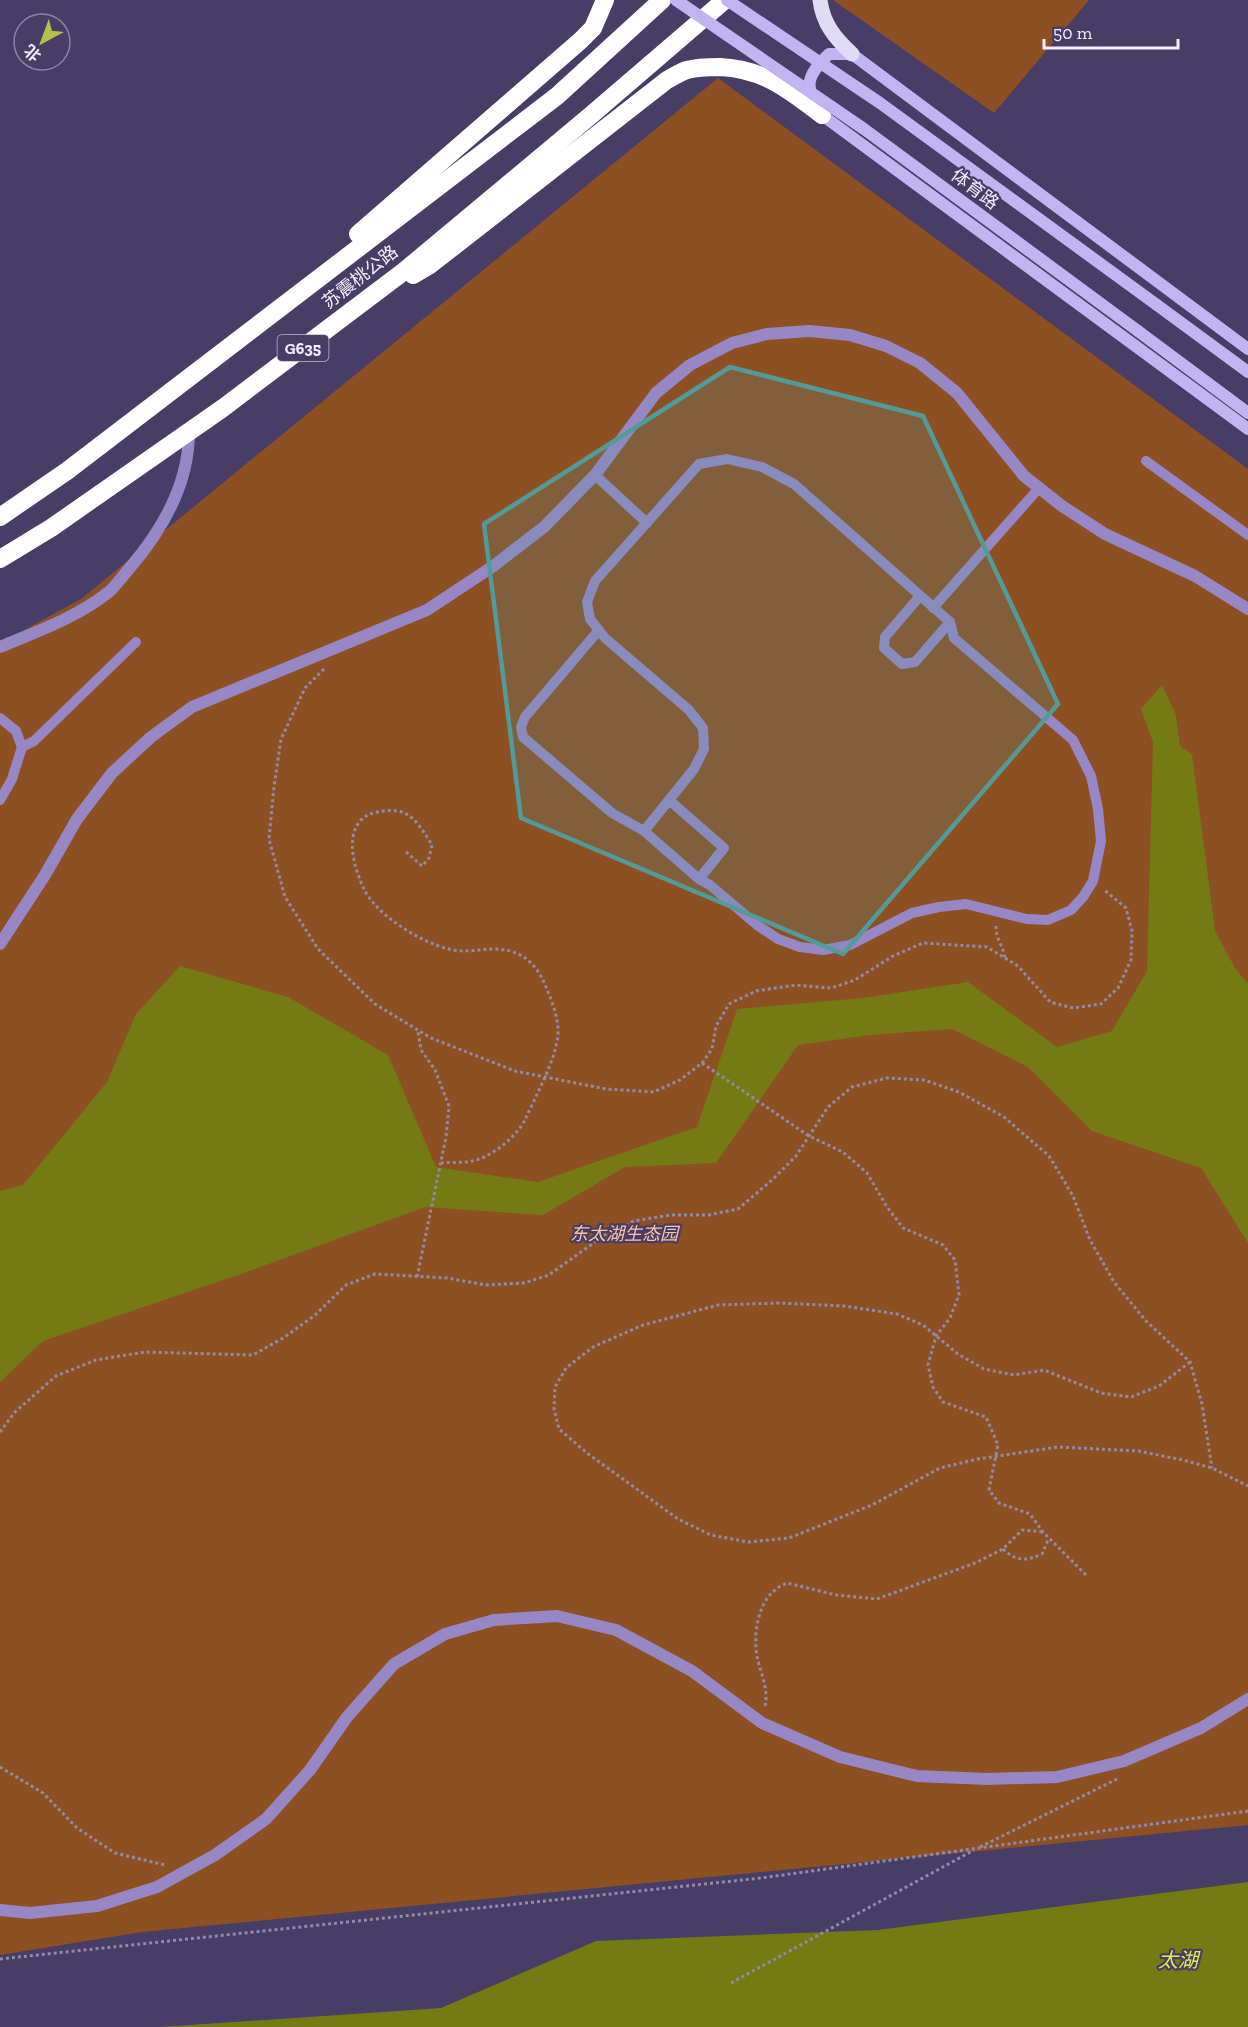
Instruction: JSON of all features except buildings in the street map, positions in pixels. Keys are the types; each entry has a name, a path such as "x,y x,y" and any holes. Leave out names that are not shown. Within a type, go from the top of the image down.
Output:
{"highway":[{"path":"251,329 448,154 580,41 593,28 605,0"},
{"name":"苏震桃公路","path":"0,517 67,471 557,96 662,0"},
{"name":"苏震桃公路","path":"0,559 51,528 223,408 403,272 726,0"},
{"path":"342,318 430,266 667,80 688,70 708,67 728,68 747,70 768,77 822,115"}],"main road":[{"name":"体育路","path":"676,0 864,129 1248,413"},
{"name":"体育路","path":"726,0 880,103 1248,372"},
{"path":"820,0 825,23 836,39 852,54 1248,349"},
{"path":"852,54 829,54 813,70 809,86 813,101 822,115 1248,429"}],"street":[{"path":"0,944 45,875 77,819 112,773 151,737 192,707 427,610 492,567 544,527 595,475 656,393 690,365 732,343 767,334 809,331 859,338 886,346 920,363 957,393 1024,476 1062,506 1104,534 1195,576 1248,609"},
{"path":"0,647 67,618 110,590 118,582 148,547 176,498 189,454 189,432"},
{"path":"0,1910 30,1913 97,1906 157,1887 215,1855 266,1819 310,1770 347,1717 394,1664 445,1634 494,1620 557,1616 616,1630 692,1671 762,1723 840,1757 916,1776 987,1779 1057,1777 1124,1761 1201,1728 1248,1699"}],"lane":[{"path":"598,630 525,717 521,727 523,737 612,813 644,831 699,879 710,885 757,925 778,939 800,947 823,950 850,945 912,913 966,904 1027,919 1048,920 1071,910 1083,897 1093,881 1101,841 1098,809 1091,776 1073,740 954,638 950,622 794,484 762,467 727,459 699,464 595,581 587,602 590,619 598,630 689,710 703,728 704,748 694,769 644,831"},
{"path":"1146,461 1248,535"},
{"path":"595,475 647,523"},
{"path":"933,608 1039,488"},
{"path":"920,596 885,637 884,648 902,664 915,662 950,622"},
{"path":"22,747 34,741 136,642"},
{"path":"0,718 16,731 22,747 12,779 0,800"},
{"path":"669,800 724,848 699,879"}],"path":[{"path":"329,664 305,688 281,739 269,839 285,897 318,949 375,1004 431,1038 515,1071 606,1089 654,1092 680,1080 702,1064 712,1049 716,1026 729,1004 756,991 796,985 831,988 855,980 893,956 923,943 987,947 1018,966 1050,1002 1073,1008 1101,1004 1118,988 1131,960 1132,931 1126,908 1093,881"},
{"path":"406,852 422,866 429,858 432,845 418,825 402,812 378,811 363,818 352,833 353,858 366,892 396,924 431,944 461,951 492,948 513,952 530,961 542,976 554,1007 558,1034 553,1056 522,1126 503,1146 475,1161 441,1163"},
{"path":"996,911 995,934 1005,958"},
{"path":"417,1277 441,1163 449,1106 435,1070 421,1050 418,1030"},
{"path":"702,1064 809,1136 843,1152 867,1173 887,1207 903,1228 943,1245 955,1260 958,1295 950,1318 936,1336 928,1365 933,1387 944,1401 986,1418 998,1445 989,1490 999,1503 1029,1514 1043,1532 1088,1577"},
{"path":"0,1432 15,1412 56,1376 96,1360 145,1352 253,1355 283,1338 314,1316 346,1285 375,1274 447,1278 486,1285 524,1283 549,1275 606,1233 634,1221 670,1215 708,1215 738,1209 796,1156 828,1107 852,1087 887,1078 924,1080 959,1092 1004,1117 1049,1156 1073,1196 1090,1240 1114,1282 1145,1320 1190,1362 1202,1404 1212,1468"},
{"path":"1190,1362 1159,1386 1131,1397 1101,1393 1044,1370 1014,1375 984,1369 958,1354 923,1325 897,1314 844,1306 779,1303 718,1305 643,1325 593,1347 566,1368 555,1387 554,1409 559,1429 587,1453 678,1519 711,1534 748,1542 789,1538 872,1505 940,1468 995,1456 1058,1447 1138,1451 1183,1460 1212,1468 1248,1486"},
{"path":"762,1723 767,1697 756,1652 757,1626 763,1603 774,1590 788,1583 836,1595 877,1599 975,1563 1004,1549 1022,1530 1043,1532"},
{"path":"1004,1549 1011,1556 1027,1560 1042,1554 1049,1538"},
{"path":"0,1767 43,1793 77,1828 115,1853 187,1870"},
{"path":"731,1983 978,1848 1126,1775"},
{"path":"0,1959 761,1878 1248,1811"}],"highlighted area":[{"path":"730,367 923,416 1058,704 843,954 521,818 484,524"}],"green space":[{"path":"833,0 1089,0 994,113"},
{"name":"东太湖生态园","path":"718,78 1248,469 1248,1825 142,1932 0,1955 0,643 81,599"}],"water":[{"path":"1162,685 1176,715 1180,746 1192,754 1215,931 1235,968 1248,984 1248,1243 1201,1168 1092,1131 1028,1067 952,1029 870,1035 798,1045 716,1163 625,1167 543,1215 425,1207 238,1275 43,1341 0,1382 0,1191 23,1185 107,1082 136,1014 180,966 288,997 388,1055 436,1167 538,1182 697,1127 737,1009 863,998 968,982 1057,1047 1112,1031 1147,971 1153,742 1141,709"},
{"name":"太湖","path":"1248,1882 1248,2027 160,2027 441,2008 596,1941 878,1930"}]}
